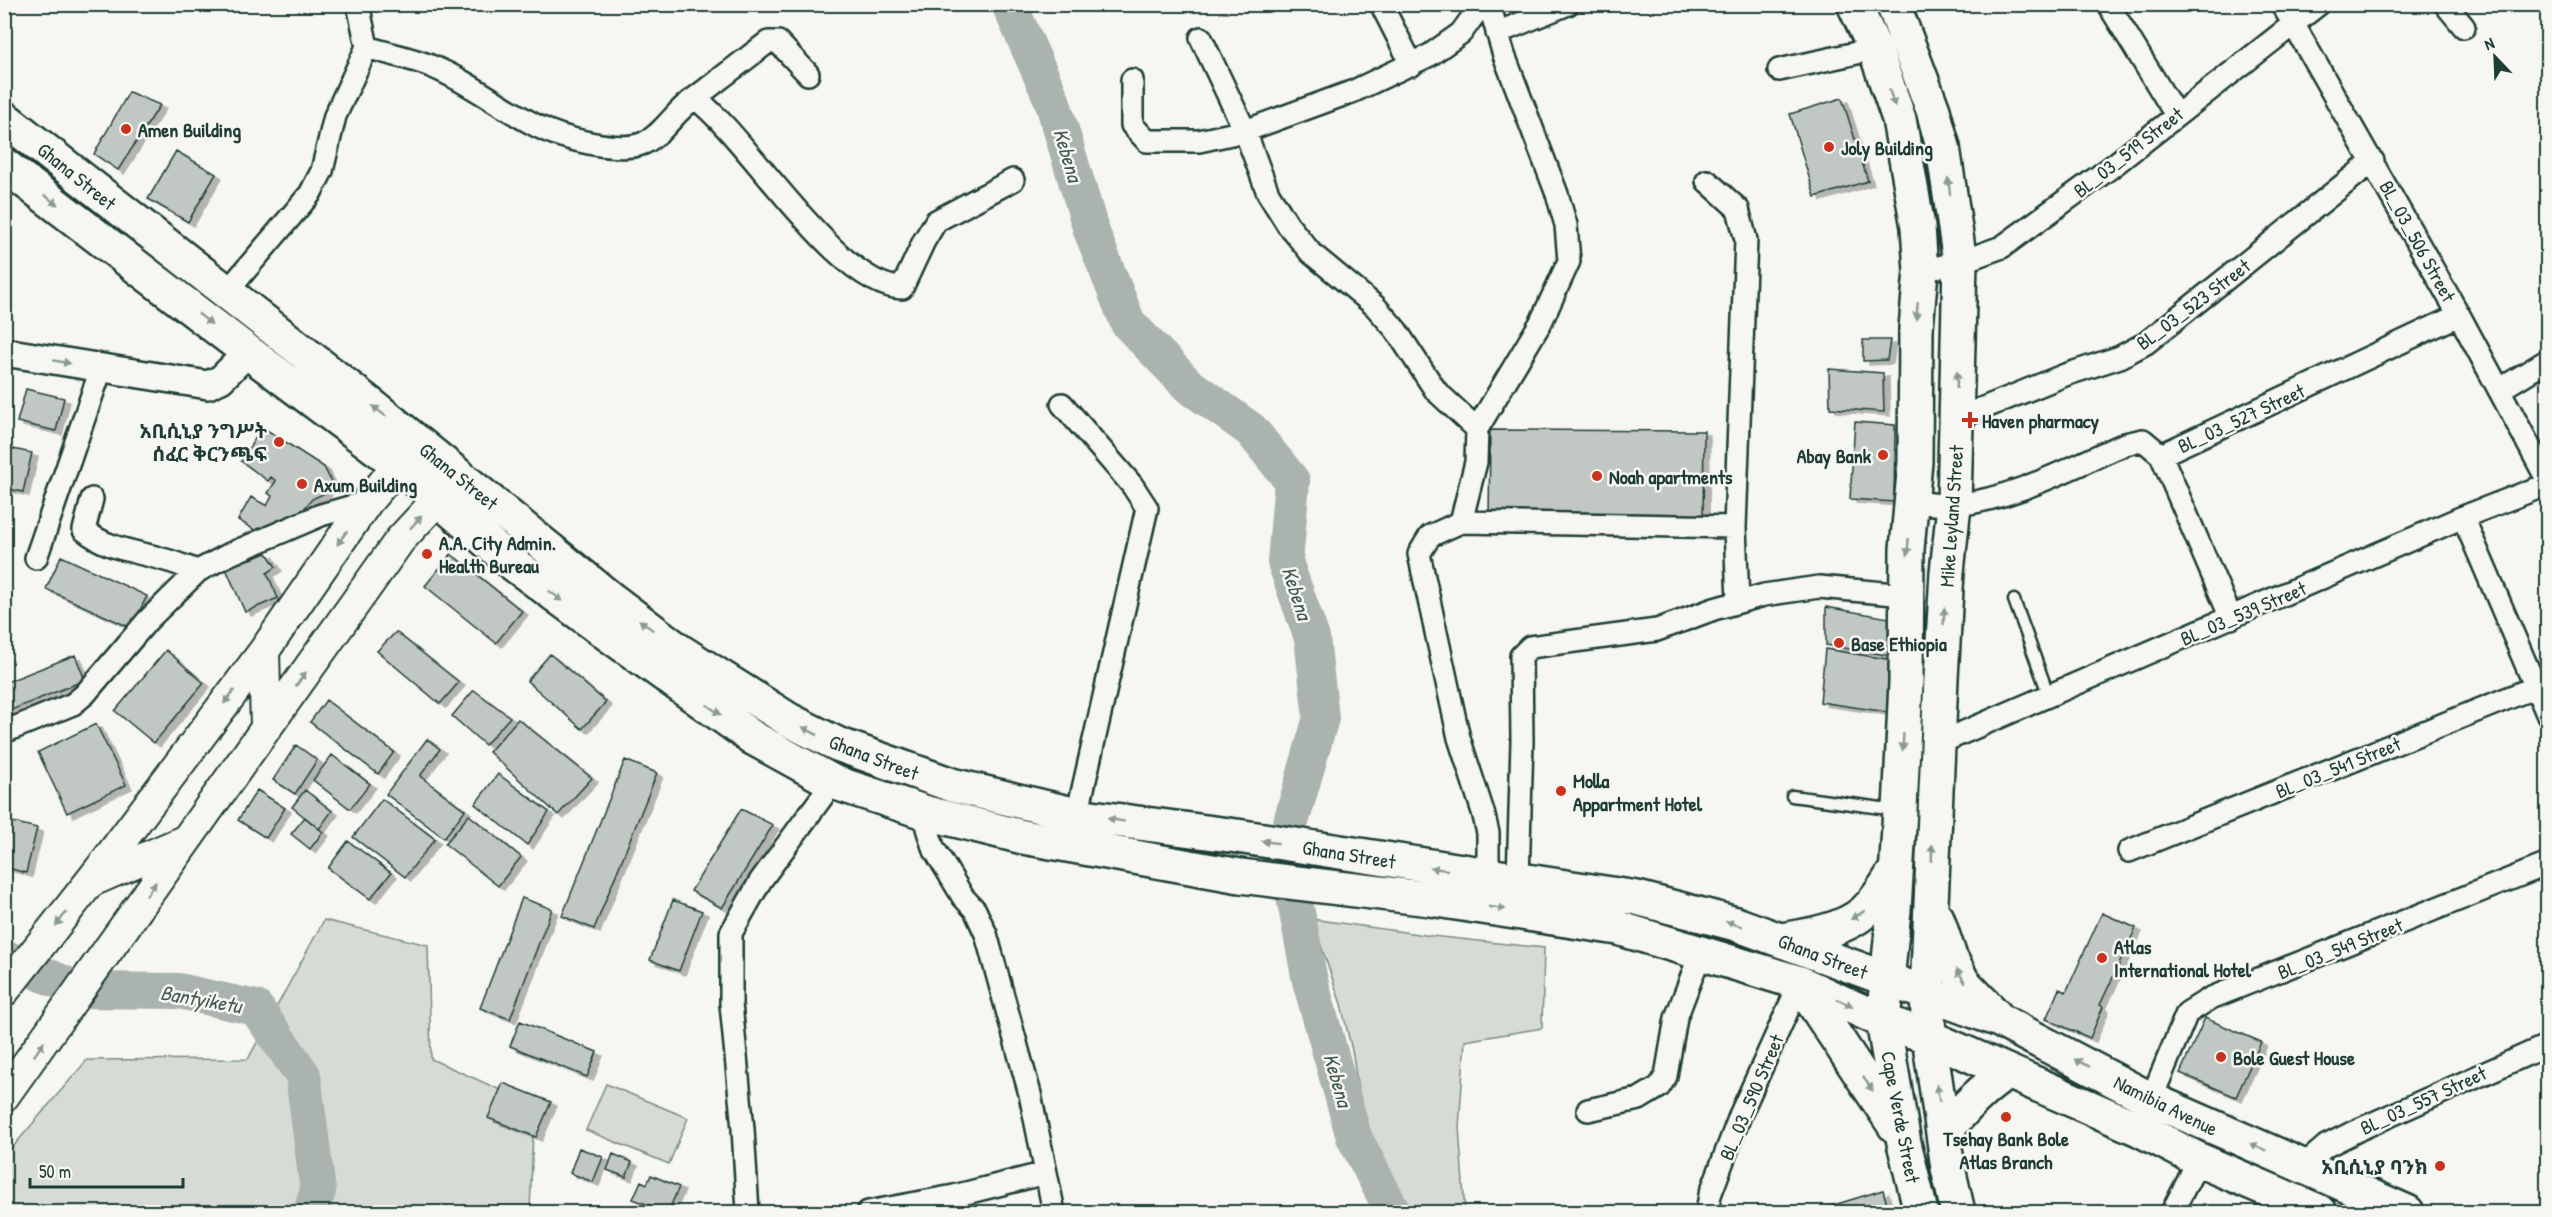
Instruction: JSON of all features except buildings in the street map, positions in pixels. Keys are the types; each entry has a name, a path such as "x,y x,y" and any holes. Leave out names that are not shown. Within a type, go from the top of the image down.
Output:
{"main road":[{"name":"Mike Leyland Street","path":"1854,4 1875,49 1901,131 1918,227 1921,271 1916,328 1915,462 1905,595 1906,682 1900,810 1894,910 1886,980"},
{"name":"Mike Leyland Street","path":"1893,4 1933,110 1943,147 1960,262 1954,505 1947,572 1931,900 1927,994 1929,1037"},
{"name":"Ghana Street","path":"4,118 226,293 449,488 512,563 753,738 833,782 927,813 1023,837 1240,876 1356,889 1618,928 1800,983 1883,1021 1929,1037"},
{"name":"Ghana Street","path":"4,165 248,352 408,454"},
{"path":"4,991 90,882 264,651 367,502 408,454"},
{"name":"Ghana Street","path":"449,488 534,535 612,600 678,650 789,720 837,744 908,771 1011,801 1077,815 1161,828 1237,836 1637,898 1736,924 1927,994"},
{"path":"4,1096 400,540 449,488"},
{"path":"512,563 534,535"},
{"path":"264,651 266,728"},
{"path":"1157,860 1161,828"},
{"path":"90,882 186,840"},
{"path":"1781,940 1817,934 1863,914 1877,899 1895,871"},
{"path":"1931,900 1950,957 1963,982 1999,1020"},
{"name":"Cape Verde Street","path":"1886,980 1883,1021 1904,1143 1921,1212"},
{"path":"1800,983 1885,1108 1904,1143"},
{"name":"Namibia Avenue","path":"1927,994 1999,1020 2150,1099 2407,1212"},
{"name":"Namibia Avenue","path":"1929,1037 2141,1130 2199,1160 2320,1212"},
{"name":"Cape Verde Street","path":"1929,1037 1945,1132 1948,1168 1958,1212"},
{"path":"1945,1132 1987,1086 2008,1072"}],"street":[{"path":"226,293 309,194 322,171 335,116 367,47 358,4"},
{"path":"1381,4 1412,65"},
{"path":"1132,80 1132,125 1147,141 1199,141 1245,131 1354,91 1412,65 1461,33 1482,4"},
{"path":"1461,522 1476,462 1477,429 1541,322 1569,261 1566,225 1557,194 1497,33 1489,4"},
{"path":"1497,33 1568,4"},
{"path":"2108,4 2176,115"},
{"name":"BL_03_506 Street","path":"2282,4 2459,315 2547,483"},
{"name":"BL_03_519 Street","path":"1921,271 1960,262 2002,247 2110,168 2319,4"},
{"path":"2445,4 2464,27"},
{"path":"1201,38 1245,131 1268,193 1288,225 1311,253 1375,306 1396,330 1436,390 1477,429"},
{"path":"367,47 432,67 478,89 537,127 590,143 625,146 642,144 657,134 682,105 695,98 768,42 778,42 808,74"},
{"path":"1779,70 1875,49"},
{"path":"695,98 713,111 781,193 832,247 858,269 893,288 902,288 936,221 1013,180"},
{"name":"BL_03_523 Street","path":"1956,419 2065,375 2120,357 2145,343 2373,161"},
{"path":"1707,181 1738,209 1746,240 1735,527 1738,602"},
{"name":"BL_03_527 Street","path":"1911,502 1954,505 1983,501 2020,489 2125,444 2143,441 2150,444 2161,455 2459,315"},
{"path":"4,352 207,385 221,379 248,352"},
{"path":"2499,390 2547,360"},
{"path":"36,558 101,369"},
{"path":"1062,404 1132,485 1147,508 1077,815"},
{"path":"2161,455 2231,618"},
{"name":"BL_03_539 Street","path":"1939,743 2547,483"},
{"path":"92,499 84,530 92,537 116,548 164,559 198,572"},
{"path":"4,732 73,704 85,694 148,620 198,572 230,554 321,515 367,502"},
{"path":"2463,518 2542,685 2547,716"},
{"path":"1503,878 1459,738 1419,554 1430,536 1461,522 1735,527"},
{"path":"1503,878 1522,741 1521,656 1530,648 1657,630 1764,595 1819,587 1905,595"},
{"name":"BL_03_541 Street","path":"2129,851 2542,685"},
{"path":"748,1212 731,1004 731,933 761,879 833,782"},
{"path":"927,813 927,828 933,848 963,897 975,910 986,934 1030,1094 1054,1212"},
{"name":"BL_03_549 Street","path":"2141,1130 2150,1099 2187,1013 2211,998 2547,864"},
{"path":"1588,1110 1639,1099 1659,1087 1666,1076 1676,1018 1701,952"},
{"name":"BL_03_590 Street","path":"1707,1212 1710,1195 1741,1113 1800,983"},
{"name":"BL_03_557 Street","path":"2304,1165 2326,1146 2358,1130 2547,1045"},
{"path":"2172,1212 2199,1160"},
{"path":"868,1212 954,1196 1046,1173"}],"lane":[{"path":"2014,600 2049,696"},
{"path":"1792,796 1900,810"}],"shaded area":[{"path":"1312,919 1432,936 1544,948 1542,1028 1465,1041 1459,1127 1465,1212 1405,1212 1364,1132 1353,1055 1341,1004"},
{"path":"324,920 428,945 431,1059 534,1105 530,1212 5,1212 5,1156 87,1060 248,1059"},
{"path":"606,1084 688,1118 669,1164 586,1130"}],"waterway":[{"name":"Kebena","path":"1009,4 1052,100 1091,230 1128,323 1188,385 1251,430 1292,481 1285,562 1312,638 1321,718 1280,860 1292,886 1310,981 1354,1137 1393,1212"},
{"name":"Bantyiketu","path":"4,957 79,990 179,991 256,1008 303,1075 318,1191 311,1212"}],"place":[{"name":"Amen Building","path":"126,129"},
{"name":"Joly Building","path":"1829,147"},
{"name":"Haven pharmacy","path":"1970,420"},
{"name":"አቢሲኒያ ንግሥት ሰፈር ቅርንጫፍ","path":"279,442"},
{"name":"Abay Bank","path":"1883,455"},
{"name":"Noah apartments","path":"1597,476"},
{"name":"Axum Building","path":"302,484"},
{"name":"A.A. City Admin. Health Bureau","path":"427,554"},
{"name":"Base Ethiopia","path":"1839,643"},
{"name":"Molla Appartment Hotel","path":"1561,791"},
{"name":"Atlas International Hotel","path":"2102,958"},
{"name":"Bole Guest House","path":"2221,1057"},
{"name":"Tsehay Bank Bole Atlas Branch","path":"2006,1117"},
{"name":"አቢሲኒያ ባንክ","path":"2440,1166"}]}
